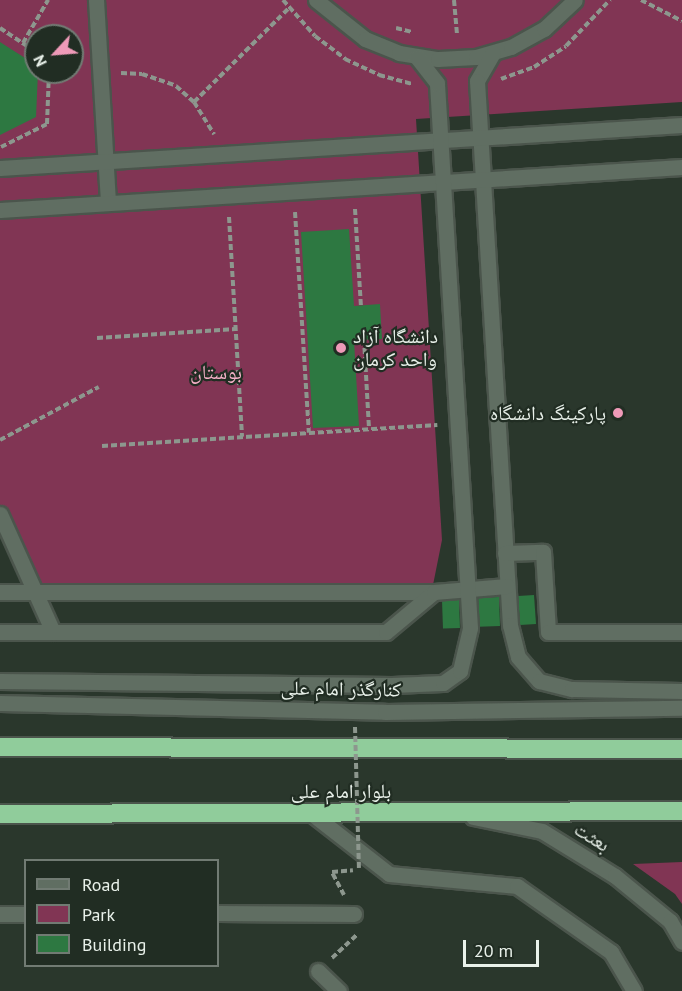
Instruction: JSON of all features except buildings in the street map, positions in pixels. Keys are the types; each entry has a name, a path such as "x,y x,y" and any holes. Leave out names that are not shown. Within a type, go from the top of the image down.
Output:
{"highway":[{"path":"0,747 682,749"},
{"name":"بلوار امام علی","path":"0,814 455,814 682,811"}],"street":[{"path":"96,0 108,203"},
{"path":"316,0 365,39 417,57 455,59 493,53 544,28 575,0"},
{"path":"493,53 477,81 507,586 510,625 518,657 539,681 572,689 682,691"},
{"path":"0,681 443,683 460,670 470,628 437,84 417,57"},
{"path":"0,168 682,125"},
{"path":"0,210 682,167"},
{"path":"0,514 52,632"},
{"path":"505,553 543,552 548,632 682,632"},
{"path":"0,592 434,592 507,586"},
{"path":"0,632 386,632 434,592"},
{"name":"کنارگذر امام علی","path":"0,703 385,712 682,708"},
{"path":"311,813 390,874 517,886 611,952 634,991"},
{"name":"بعثت","path":"455,814 542,831 615,876 670,921 682,942"},
{"path":"219,913 354,914"},
{"path":"0,914 24,914"},
{"path":"318,971 339,991"}],"path":[{"path":"0,28 23,43 48,0"},
{"path":"454,0 457,36"},
{"path":"641,0 682,21"},
{"path":"194,102 289,8"},
{"path":"385,23 415,33"},
{"path":"447,36 468,35"},
{"path":"101,77 130,73 153,77 176,87 194,102 214,134"},
{"path":"0,147 47,124 49,84"},
{"path":"355,209 361,306"},
{"path":"296,212 309,433"},
{"path":"229,217 243,437"},
{"path":"97,338 236,329"},
{"path":"364,339 369,429"},
{"path":"0,440 99,387"},
{"path":"102,446 437,425"},
{"path":"332,872 359,870 355,727"}],"green space":[{"name":"بوستان","path":"0,0 682,0 682,102 416,119 442,540 432,590 36,590 0,509"},
{"path":"682,862 682,904 675,894 633,864"}],"place":[{"name":"دانشگاه آزاد واحد کرمان","path":"341,348"},
{"name":"پارکینگ دانشگاه","path":"618,413"}]}
